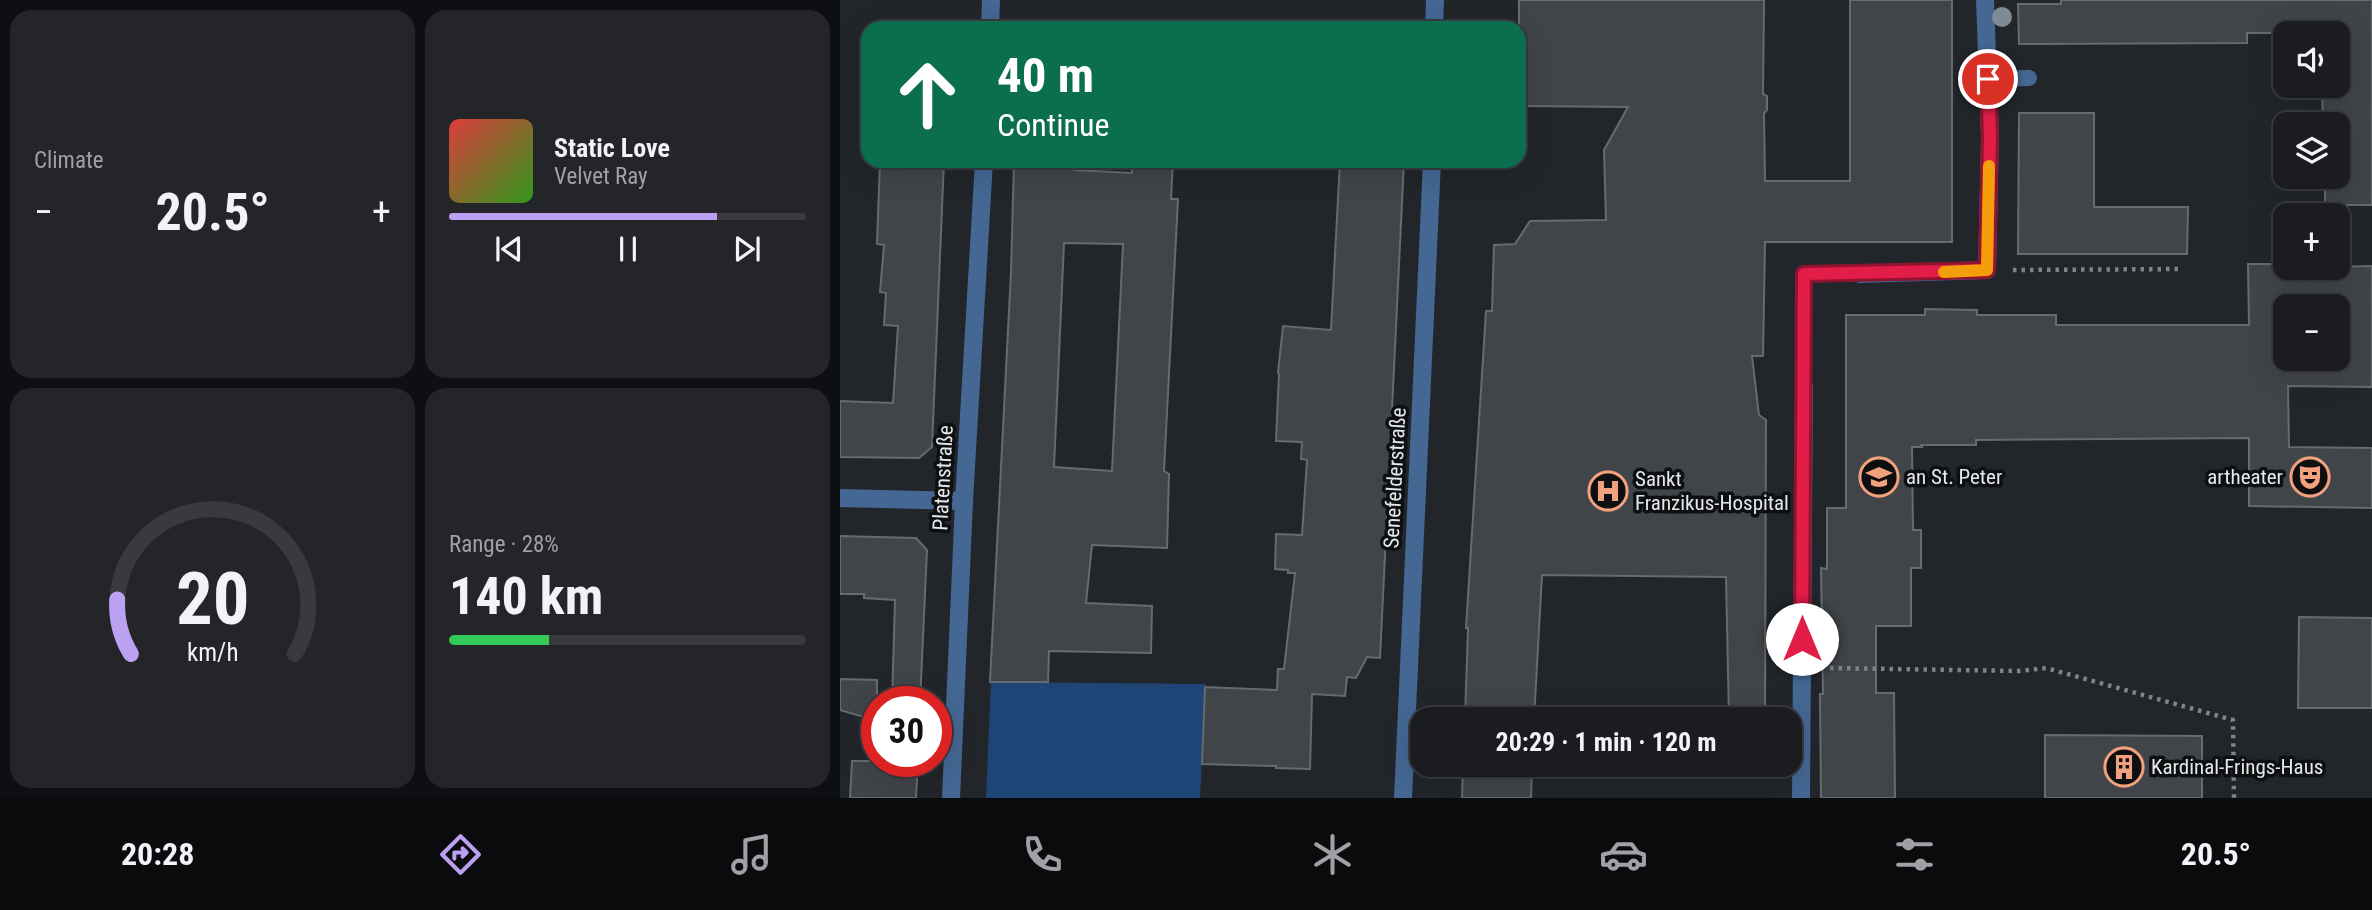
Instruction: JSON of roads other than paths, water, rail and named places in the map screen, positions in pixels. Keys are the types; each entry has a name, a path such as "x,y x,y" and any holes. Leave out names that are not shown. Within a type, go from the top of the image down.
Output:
{"street":[{"path":"990,21 991,0"},
{"path":"1434,21 1435,0"},
{"path":"1860,274 1987,270 1990,137 1985,0"},
{"name":"Platenstraße","path":"951,798 964,501 984,168"},
{"name":"Senefelderstraße","path":"1403,798 1432,168"},
{"path":"1801,798 1804,387"},
{"path":"840,498 964,501"}],"lane":[{"path":"1988,79 2029,78"},
{"path":"1804,387 1804,274 1860,274"}],"place":[{"name":"an St. Peter","path":"1879,477"},
{"name":"artheater","path":"2310,477"},
{"name":"Sankt Franzikus-Hospital","path":"1608,491"},
{"name":"Kardinal-Frings-Haus","path":"2124,767"}]}
